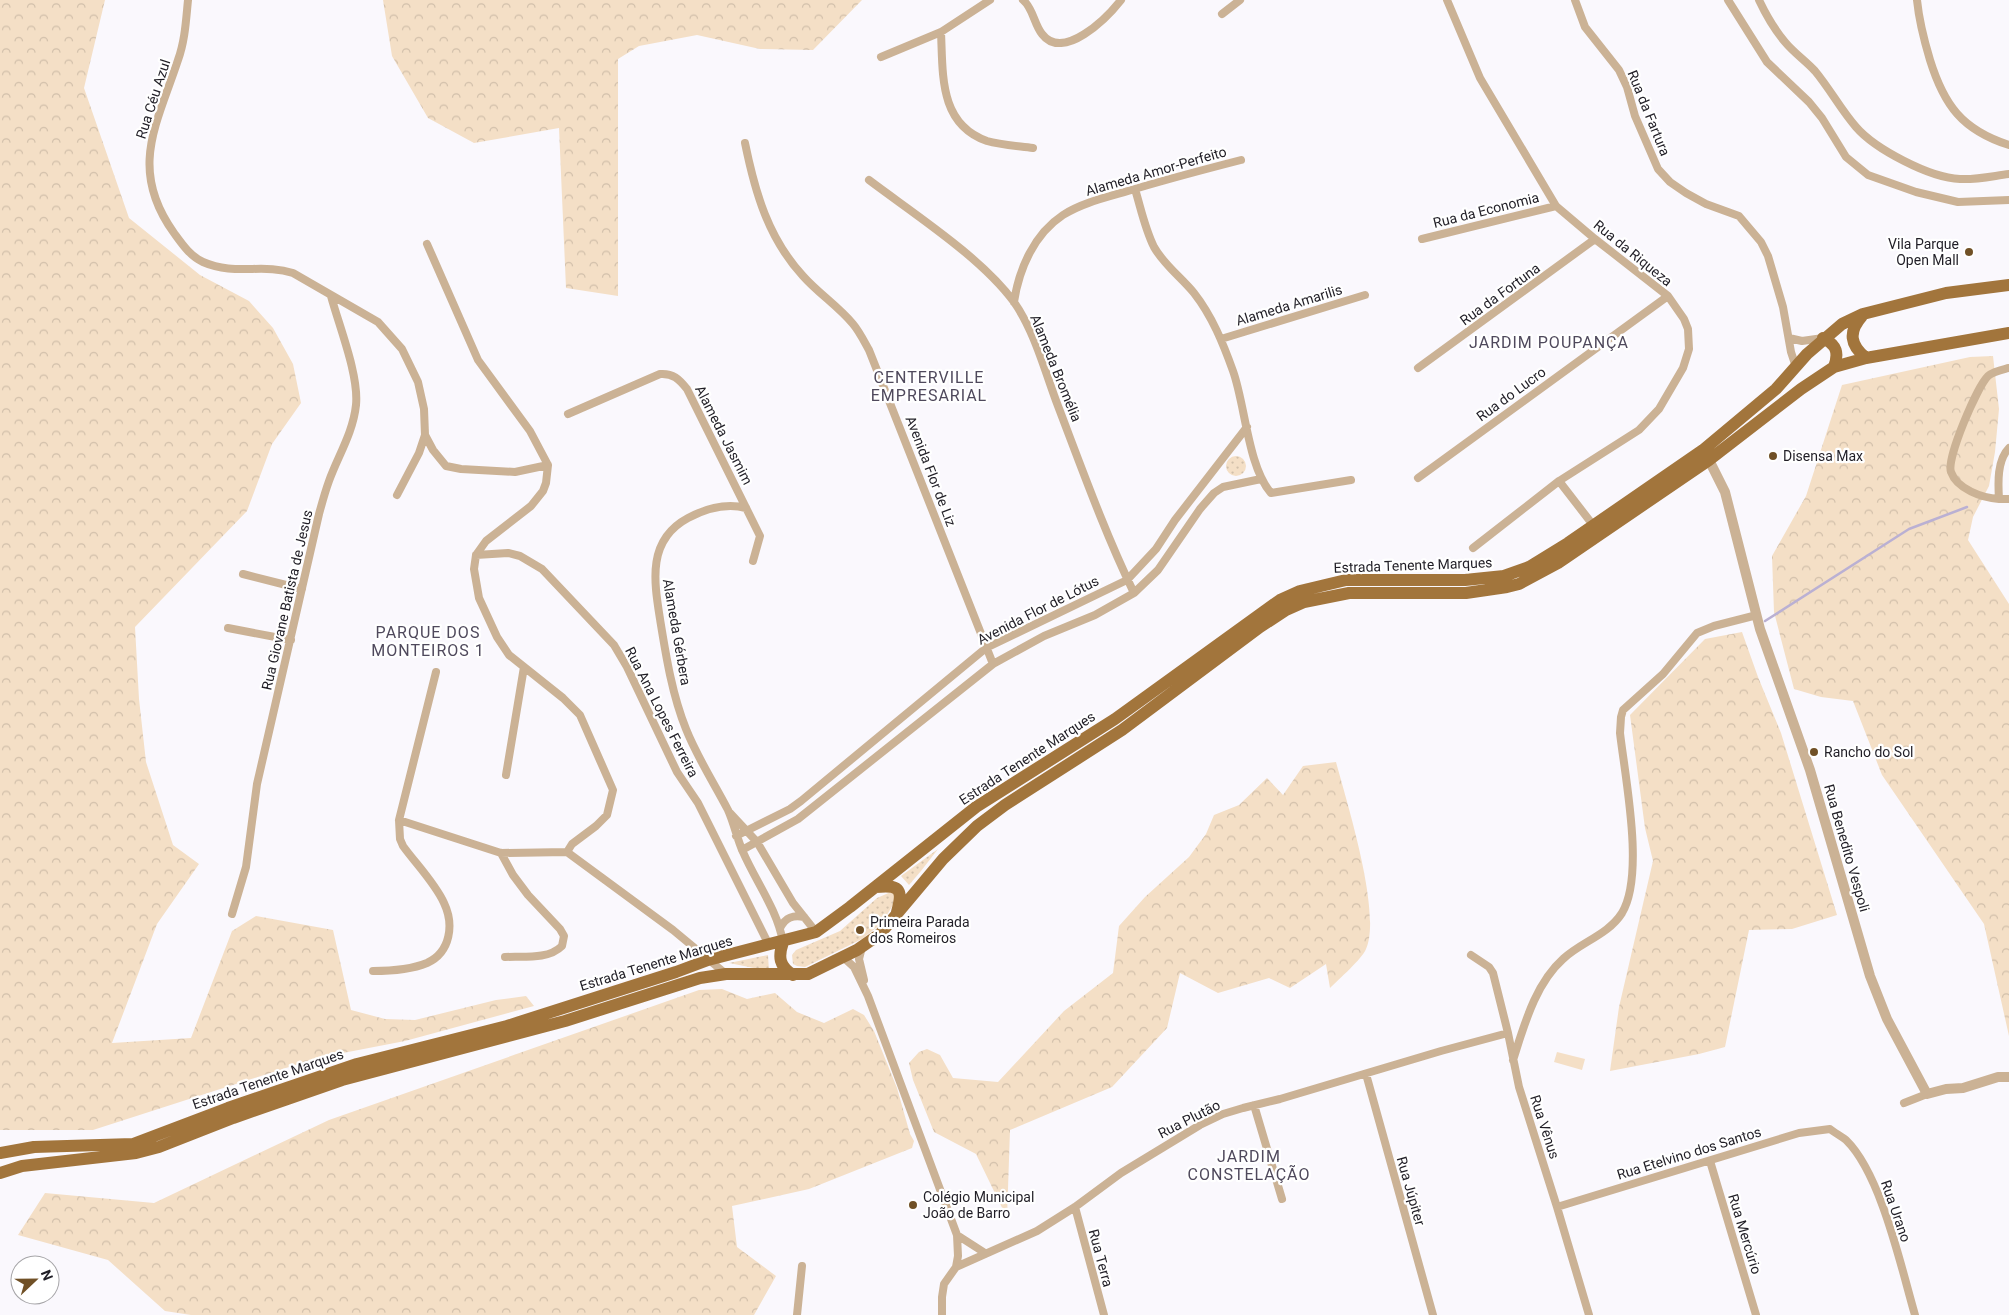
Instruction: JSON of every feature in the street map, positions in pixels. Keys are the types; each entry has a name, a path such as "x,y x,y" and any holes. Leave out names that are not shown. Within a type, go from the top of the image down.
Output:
{"main road":[{"name":"Estrada Tenente Marques","path":"1,1154 34,1147 133,1144 228,1108 356,1064 507,1026 708,960 816,932 976,807 1115,719 1280,600 1300,591 1346,580 1465,580 1504,576 1537,563 1703,450 1769,395 1823,338 1842,324 1863,314 1946,293 2009,285"},
{"path":"1863,314 1852,330 1852,338 1859,352 1866,358"},
{"name":"Estrada Tenente Marques","path":"0,1173 22,1166 136,1153 159,1147 233,1118 358,1075 565,1021 700,978 726,974 808,974 862,947 880,934 956,845 978,826 1006,805 1122,730 1260,627 1286,610 1304,602 1349,593 1466,593 1507,588 1519,584 1558,563 1709,460 1764,417 1834,367 1866,358 2009,333"},
{"path":"1823,338 1833,343 1836,347 1837,356 1834,367"},
{"path":"1796,367 1802,373 1816,379"},
{"path":"875,887 892,885 898,889 900,895 897,914"},
{"path":"783,942 779,957 781,964 785,970 793,975"}],"street":[{"name":"Rua Céu Azul","path":"188,0 182,49 159,110 150,143 149,168 151,184 168,225 185,249 201,261 220,268 284,270 293,272 378,322 402,349 418,382 424,410 425,435"},
{"path":"881,57 940,32 990,0"},
{"path":"1023,0 1041,34 1047,40 1067,44 1079,38 1121,0"},
{"path":"1222,14 1240,0"},
{"name":"Rua da Riqueza","path":"1447,0 1480,78 1556,206 1668,296 1684,319 1688,329 1689,349 1683,368 1674,386 1659,409 1638,430 1560,481 1473,548"},
{"name":"Rua da Fartura","path":"1575,0 1585,27 1619,70 1627,87 1635,116 1658,169 1670,182 1686,193 1739,216 1761,242 1768,256 1777,284 1791,352 1796,367"},
{"path":"1728,0 1767,62 1809,102 1822,118 1846,157 1868,175 1900,188 1958,202 2009,200"},
{"path":"1759,0 1785,42 1813,69 1855,127 1872,143 1890,154 1915,165 1959,180 2009,174"},
{"path":"1917,0 1926,46 1943,95 1966,124 1981,133 2009,145"},
{"path":"940,32 947,98 954,116 962,127 989,141 1033,148"},
{"name":"Avenida Flor de Liz","path":"745,143 758,198 776,241 804,277 853,324 869,350 993,664"},
{"name":"Alameda Amor-Perfeito","path":"1014,302 1023,268 1035,244 1046,229 1063,215 1084,205 1241,160"},
{"name":"Alameda Bromélia","path":"869,180 953,244 992,277 1014,302 1035,343 1078,458 1134,593"},
{"path":"1136,189 1144,222 1154,248 1201,303 1221,339 1234,372 1261,479 1271,493 1351,480"},
{"name":"Rua da Economia","path":"1422,239 1556,206"},
{"name":"Rua da Fortuna","path":"1418,368 1596,239"},
{"path":"427,244 478,360 530,431 548,465 546,483 538,499 486,542 476,555 474,569 479,598 497,637 510,655 563,698 580,715 613,790 606,815 596,826 572,844 566,852"},
{"name":"Alameda Amarilis","path":"1221,339 1365,295"},
{"name":"Rua Giovane Batista de Jesus","path":"232,914 246,867 257,784 319,514 329,480 345,446 356,405 356,390 351,368 331,296"},
{"name":"Rua do Lucro","path":"1418,478 1668,296"},
{"path":"1789,338 1802,341 1823,338"},
{"path":"2009,368 1992,372 1977,392 1966,417 1950,466 1952,474 1962,485 1987,498 2009,499"},
{"name":"Alameda Jasmim","path":"568,414 650,377 667,373 674,375 687,389 760,536 753,561"},
{"name":"Avenida Flor de Lótus","path":"736,836 790,809 801,801 986,648 1127,580 1156,549 1175,520 1247,427"},
{"path":"425,435 432,450 446,466 461,469 515,472 548,465"},
{"path":"397,495 425,435"},
{"path":"1999,499 2001,460 2009,448"},
{"name":"Rua Benedito Vespoli","path":"1709,460 1725,492 1757,616 1810,770 1870,976 1887,1019 1927,1094"},
{"name":"Avenida Flor de Lótus","path":"742,850 791,823 975,676 993,664 1044,636 1095,615 1134,593 1158,570 1200,509 1214,493 1224,487 1261,479"},
{"path":"1560,481 1593,525"},
{"name":"Alameda Gérbera","path":"746,508 737,506 701,511 682,521 669,533 660,547 655,565 655,583 668,665 678,708 697,752 729,812 736,836 780,928 783,942"},
{"name":"Rua Ana Lopes Ferreira","path":"476,555 508,553 520,556 542,569 614,645 628,667 677,772 698,803 770,945"},
{"path":"242,574 302,589"},
{"path":"1513,1060 1530,1007 1552,972 1563,958 1613,924 1623,911 1633,867 1620,733 1623,710 1663,674 1697,633 1714,626 1757,616"},
{"path":"228,628 291,640"},
{"path":"506,775 524,668"},
{"path":"373,970 400,970 429,962 444,946 450,929 449,916 444,902 403,846 400,839 399,820 436,672"},
{"name":"Alameda Gérbera","path":"729,812 757,842 793,903 816,932"},
{"path":"399,820 502,853 566,852 673,930 726,974"},
{"path":"502,853 513,875 564,936 562,946 552,953 505,957"},
{"path":"780,928 783,922 792,917 804,917"},
{"path":"862,947 860,964 868,996"},
{"name":"Rua Vênus","path":"1471,955 1489,967 1493,973 1508,1034 1518,1087 1557,1207 1589,1315"},
{"path":"843,957 854,967 868,996 956,1235 958,1256 956,1267 944,1284 942,1315"},
{"name":"Rua Plutão","path":"956,1267 1037,1231 1075,1207 1121,1173 1200,1124 1254,1105 1440,1051 1508,1034"},
{"name":"Rua Júpiter","path":"1366,1074 1433,1315"},
{"path":"1904,1103 1946,1089 1963,1088 1998,1077 2009,1077"},
{"path":"1254,1105 1282,1199"},
{"name":"Rua Etelvino dos Santos","path":"1557,1207 1799,1133 1830,1129"},
{"name":"Rua Urano","path":"1830,1129 1846,1140 1874,1184 1915,1315"},
{"name":"Rua Mercúrio","path":"1710,1161 1756,1315"},
{"name":"Rua Terra","path":"1075,1207 1104,1315"},
{"path":"956,1235 986,1253"},
{"path":"798,1315 802,1266"}],"green space":[{"path":"0,0 105,0 84,88 129,218 200,275 249,301 273,328 293,364 301,403 272,444 247,511 135,627 139,699 146,762 173,845 199,864 157,924 112,1043 191,1038 232,931 256,916 333,930 351,1010 385,1019 415,1020 496,1000 526,996 534,1006 405,1041 317,1058 93,1130 0,1130"},
{"path":"383,0 862,0 813,50 760,49 697,35 639,46 618,59 618,296 566,288 559,128 474,143 428,118 392,56"},
{"path":"1993,356 1999,409 1995,452 1989,486 1973,517 1968,540 2009,604 2009,1036 1984,924 1882,775 1853,701 1821,697 1794,689 1774,612 1772,556 1806,496 1842,385 1970,357"},
{"path":"1236,456 1243,459 1246,466 1243,473 1236,476 1229,473 1226,466 1229,459"},
{"path":"1742,632 1781,733 1837,915 1792,929 1749,930 1725,1047 1699,1054 1610,1071 1619,1007 1653,861 1645,828 1630,715 1705,639"},
{"path":"1336,762 1355,830 1370,910 1370,932 1364,953 1330,988 1326,964 1290,988 1269,978 1218,993 1180,973 1167,1028 1112,1087 1010,1130 1007,1218 976,1154 934,1132 913,1080 909,1063 919,1052 927,1049 940,1055 953,1078 998,1082 1064,1011 1113,973 1119,926 1145,897 1189,857 1206,834 1214,815 1239,805 1267,778 1283,795 1303,766"},
{"path":"938,849 921,871 909,885 901,876"},
{"path":"893,891 896,900 882,923 862,939 805,967 793,964 792,955 796,950 840,931 877,898"},
{"path":"768,955 769,971 729,963"},
{"path":"722,989 747,999 775,993 797,1012 824,1023 853,1009 864,1015 874,1031 897,1088 910,1134 914,1141 912,1148 809,1189 732,1206 737,1247 776,1276 754,1315 191,1315 165,1311 108,1260 18,1235 45,1193 154,1203 329,1120 699,990"},
{"path":"1557,1052 1585,1059 1582,1070 1554,1062"}],"waterway":[{"path":"1765,621 1909,529 1967,507"}],"place":[{"name":"Vila Parque Open Mall","path":"1969,252"},
{"name":"Disensa Max","path":"1773,456"},
{"name":"Rancho do Sol","path":"1814,752"},
{"name":"Primeira Parada dos Romeiros","path":"860,930"},
{"name":"Colégio Municipal João de Barro","path":"913,1205"}],"district":[{"name":"JARDIM POUPANÇA","path":"1549,342"},
{"name":"CENTERVILLE EMPRESARIAL","path":"929,386"},
{"name":"PARQUE DOS MONTEIROS 1","path":"428,641"},
{"name":"JARDIM CONSTELAÇÃO","path":"1249,1165"}]}
